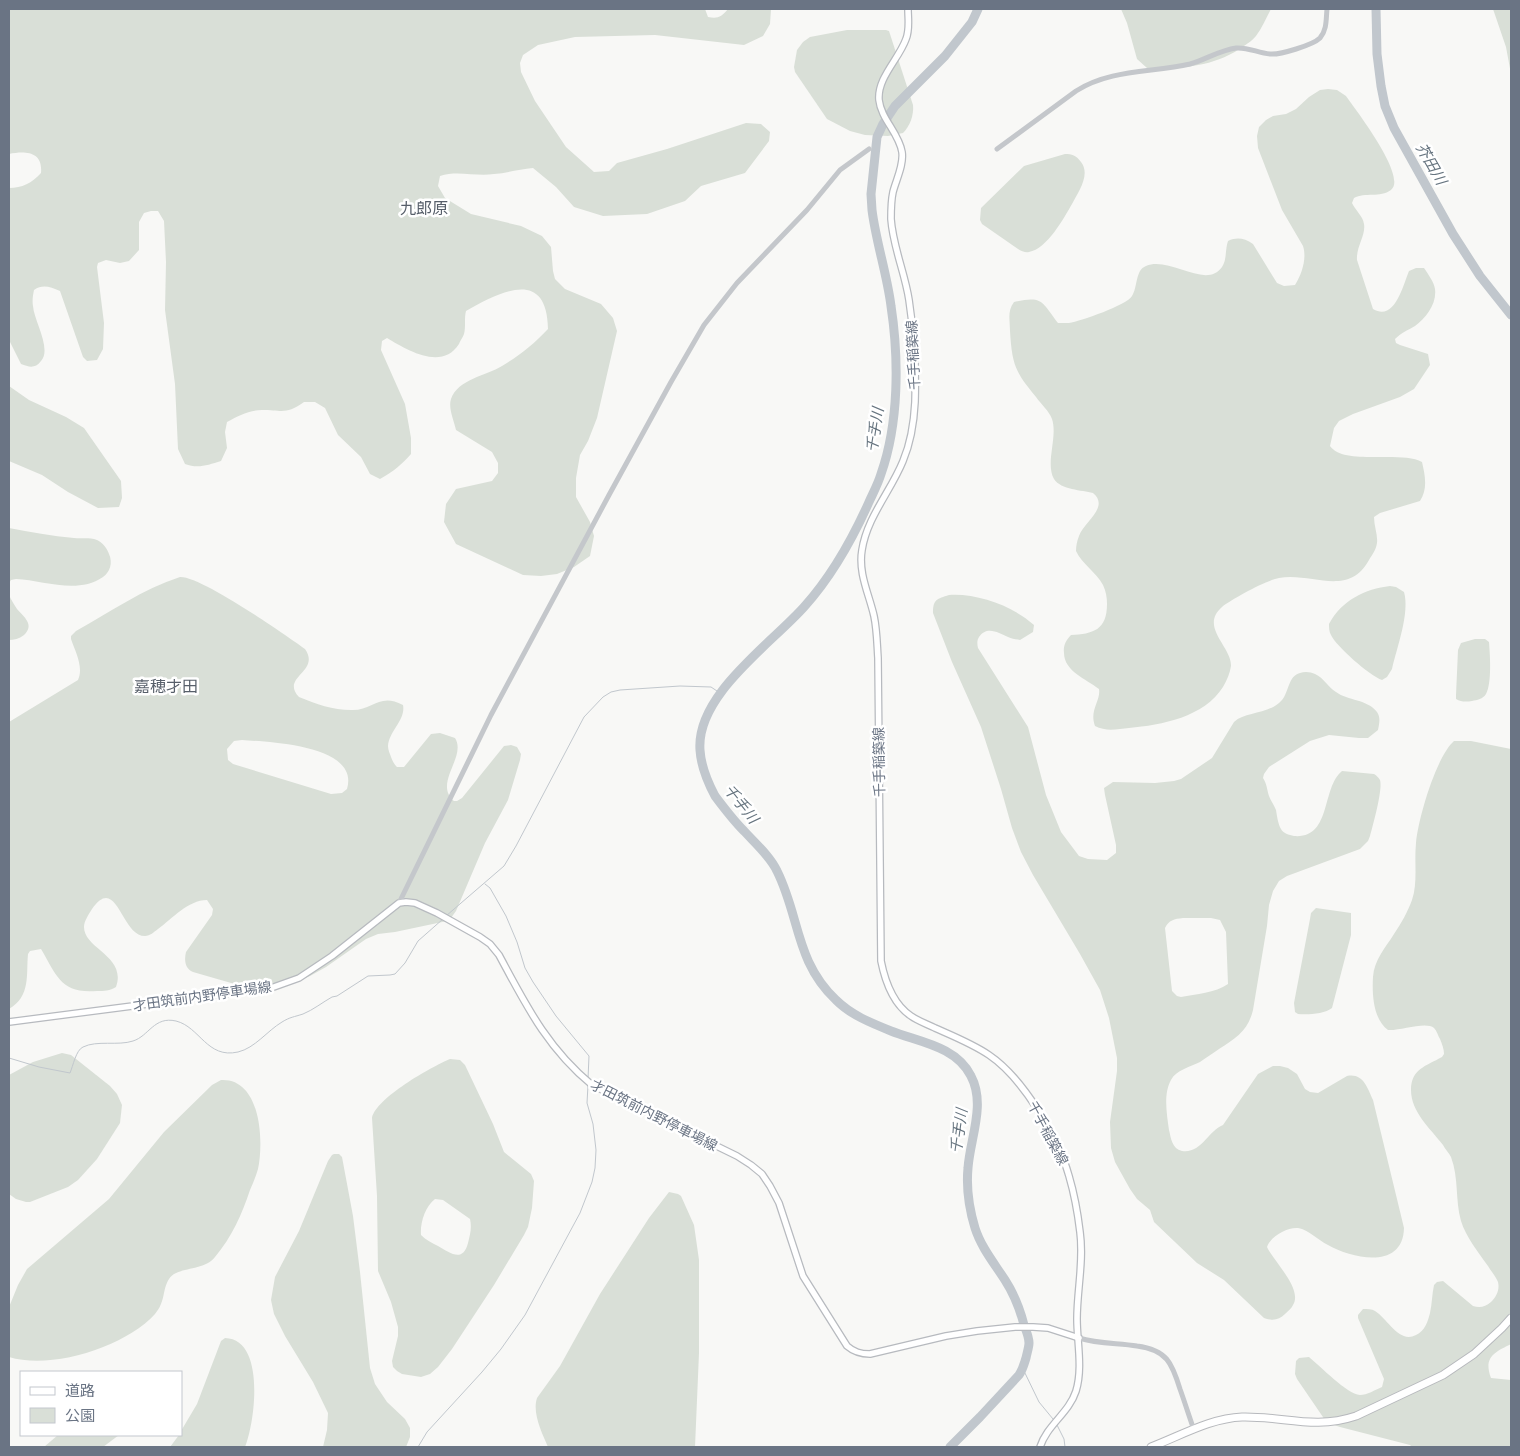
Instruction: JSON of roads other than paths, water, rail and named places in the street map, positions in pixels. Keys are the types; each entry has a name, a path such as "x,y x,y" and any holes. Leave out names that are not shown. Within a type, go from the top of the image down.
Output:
{"highway":[{"path":"1151,1447 1220,1421 1242,1417 1324,1423 1356,1416 1443,1375 1474,1354 1511,1318"}],"main road":[{"name":"千手稲築線","path":"908,9 906,40 883,80 879,99 880,108 895,133 902,153 902,162 893,194 891,220 909,299 914,345 915,402 912,437 903,462 868,528 862,550 861,570 874,618 878,658 881,961 889,988 900,1006 911,1016 988,1054 1000,1063 1024,1090 1059,1148 1070,1177 1080,1232 1082,1257 1077,1319 1079,1375 1077,1389 1071,1404 1046,1434 1040,1447"},
{"name":"才田筑前内野停車場線","path":"9,1022 271,988 299,978 332,956 399,903 415,903 437,913 490,944 499,954 538,1026 558,1052 592,1085 737,1156 762,1174 779,1203 803,1276 852,1351 860,1354 870,1354 946,1336 1018,1327 1048,1328 1079,1338"}],"street":[{"path":"997,149 1076,90 1087,84 1117,74 1179,67 1231,49 1238,48 1278,54 1319,38 1326,24 1327,9"},
{"path":"399,903 491,715 609,495 704,325 738,283 806,210 840,170 869,149"},
{"path":"1079,1338 1090,1341 1139,1346 1156,1350 1162,1354 1174,1370 1194,1430"}],"waterway":[{"name":"千手川","path":"950,1447 1019,1375 1022,1371 1029,1345 1028,1336 1016,1302 1008,1285 981,1242 971,1213 967,1176 976,1122 977,1098 975,1087 971,1076 964,1066 946,1051 862,1018 836,1000 823,985 805,954 790,905 774,865 736,823 715,796 705,773 700,750 702,730 710,710 722,690 790,622 824,583 848,544 880,478 891,434 896,391 896,369 894,326 872,210 871,194 877,137 895,106 945,56 972,22 978,9"},
{"name":"芥田川","path":"1376,9 1377,54 1381,86 1385,106 1394,128 1453,234 1480,276 1511,315"},
{"path":"446,916 504,866 584,717 603,697 611,692 620,690 680,686 711,687 720,693"},
{"path":"485,884 490,888 506,916 525,968 533,982 556,1016 589,1056 588,1079"},
{"path":"9,1058 39,1067 70,1073 77,1055 83,1047 95,1044 133,1041 157,1024 168,1020 184,1024 211,1047 219,1051 227,1053 238,1052 250,1047 285,1020 303,1014 337,996 368,976 395,974 405,963 418,941 443,919"},
{"path":"418,1447 427,1432 501,1349 525,1315 580,1213 592,1182 595,1168 596,1150 593,1124 587,1103 588,1085"},
{"path":"1023,1369 1039,1402 1053,1419"},
{"path":"1057,1425 1064,1439 1065,1447"}],"district":[{"name":"九郎原","path":"424,208"},
{"name":"嘉穂才田","path":"166,686"}]}
